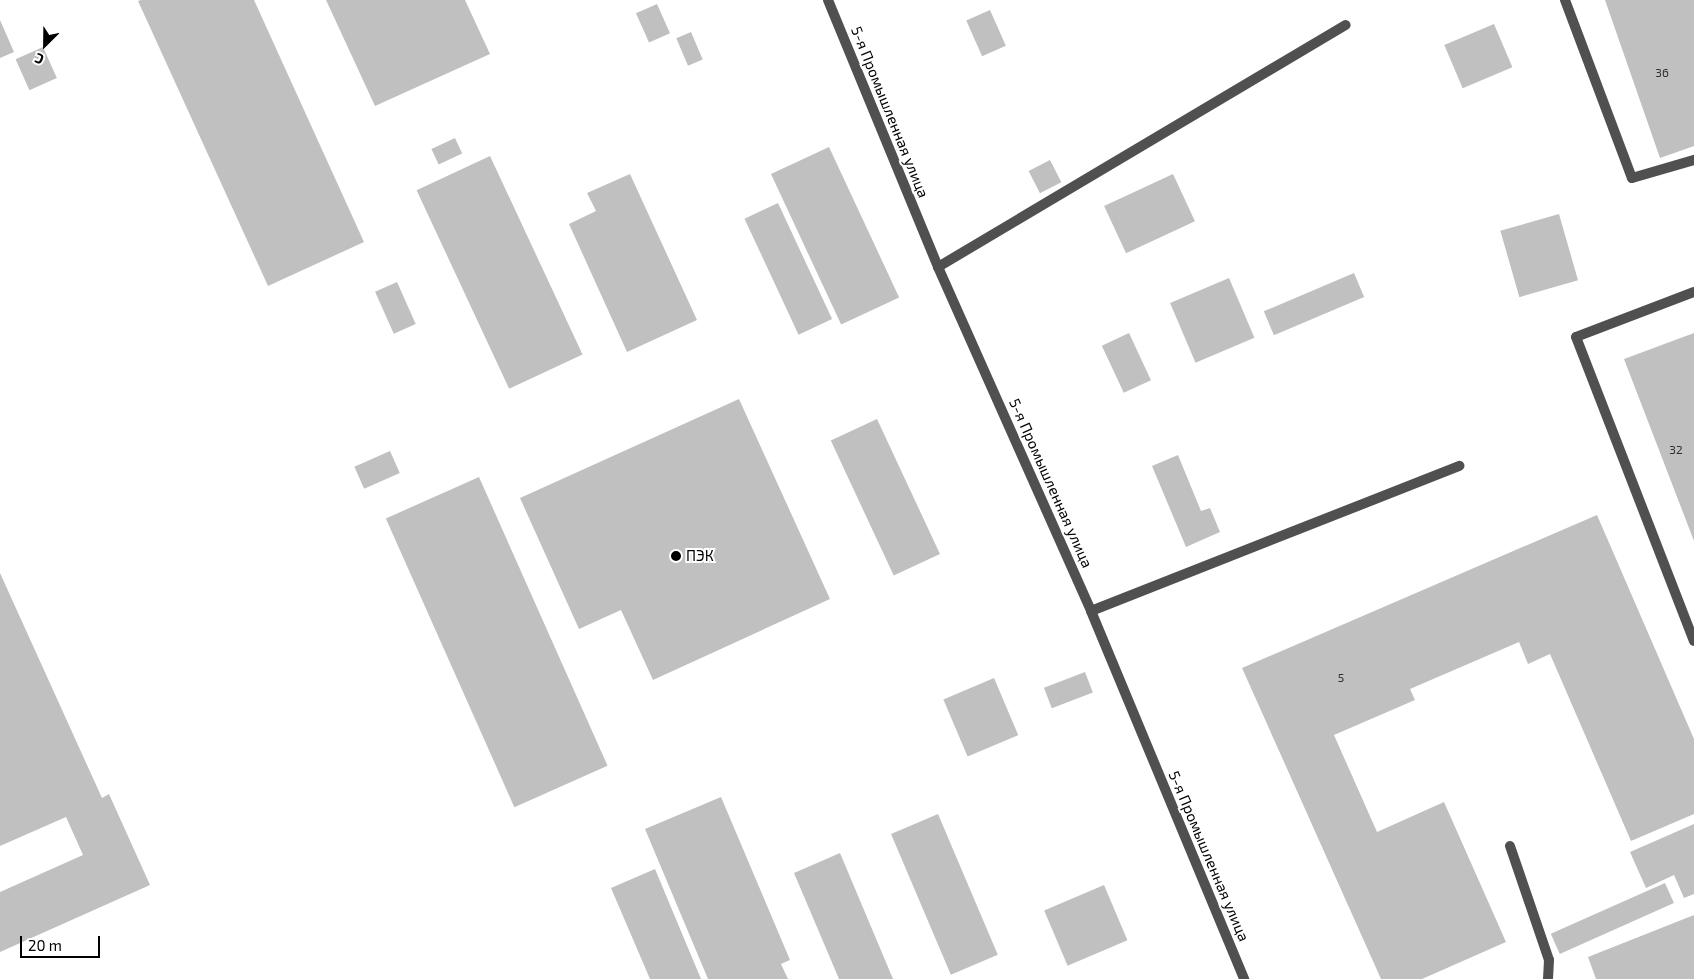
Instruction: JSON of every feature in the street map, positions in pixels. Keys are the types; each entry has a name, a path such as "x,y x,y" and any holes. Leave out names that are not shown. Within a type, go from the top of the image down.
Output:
{"street":[{"name":"5-я Промышленная улица","path":"828,0 938,266 1091,611 1244,979"},
{"path":"1565,0 1632,178 1694,160"},
{"path":"938,266 1346,25"},
{"path":"1694,292 1576,337 1694,641"},
{"path":"1091,611 1459,466"},
{"path":"1510,846 1549,960 1548,979"}],"building":[{"path":"254,0 364,242 268,286 138,1"},
{"path":"326,0 465,0 490,54 375,106"},
{"path":"1605,0 1694,0 1694,146 1660,158"},
{"path":"657,4 670,33 649,43 636,13"},
{"path":"990,10 1006,46 982,56 966,21"},
{"path":"0,20 14,52 0,58"},
{"path":"1494,24 1512,67 1463,88 1444,45"},
{"path":"691,32 703,60 688,66 676,38"},
{"path":"43,47 57,78 29,90 16,59"},
{"path":"455,138 462,153 439,164 431,149"},
{"path":"829,147 899,297 841,324 771,174"},
{"path":"490,156 583,354 509,389 417,190"},
{"path":"1050,160 1061,182 1040,193 1029,171"},
{"path":"630,174 697,320 627,352 569,224 596,211 587,193"},
{"path":"1173,174 1195,221 1126,253 1104,206"},
{"path":"778,203 832,319 799,335 744,219"},
{"path":"1559,214 1578,280 1519,297 1500,231"},
{"path":"1354,273 1364,297 1274,335 1264,311"},
{"path":"1229,278 1254,338 1195,363 1170,303"},
{"path":"397,282 416,324 394,334 375,292"},
{"path":"1129,333 1151,380 1124,393 1102,346"},
{"path":"1694,333 1694,541 1624,359"},
{"path":"739,399 830,599 653,680 621,610 579,629 520,498"},
{"path":"877,419 940,554 894,576 831,441"},
{"path":"390,451 400,473 364,489 354,467"},
{"path":"1178,455 1201,511 1210,508 1220,532 1186,547 1152,466"},
{"path":"479,477 608,766 514,807 386,518"},
{"path":"1597,515 1694,739 1694,814 1631,841 1550,654 1528,664 1519,642 1410,689 1415,700 1334,735 1377,832 1444,802 1506,942 1422,979 1381,979 1242,668"},
{"path":"0,573 102,798 109,794 150,885 0,952 0,892 83,855 66,817 0,846"},
{"path":"1085,672 1093,693 1052,708 1044,688"},
{"path":"994,678 1018,735 968,757 943,699"},
{"path":"721,797 790,960 781,964 788,979 708,979 645,829"},
{"path":"938,814 998,955 951,975 891,834"},
{"path":"1694,824 1694,894 1684,898 1674,875 1646,888 1630,852"},
{"path":"840,853 893,979 839,979 794,873"},
{"path":"655,869 701,979 650,979 611,888"},
{"path":"1665,883 1674,903 1560,954 1551,934"},
{"path":"1104,885 1127,940 1068,966 1044,910"},
{"path":"1694,915 1694,979 1596,979 1588,957"}],"place":[{"name":"ПЭК","path":"676,556"}]}
